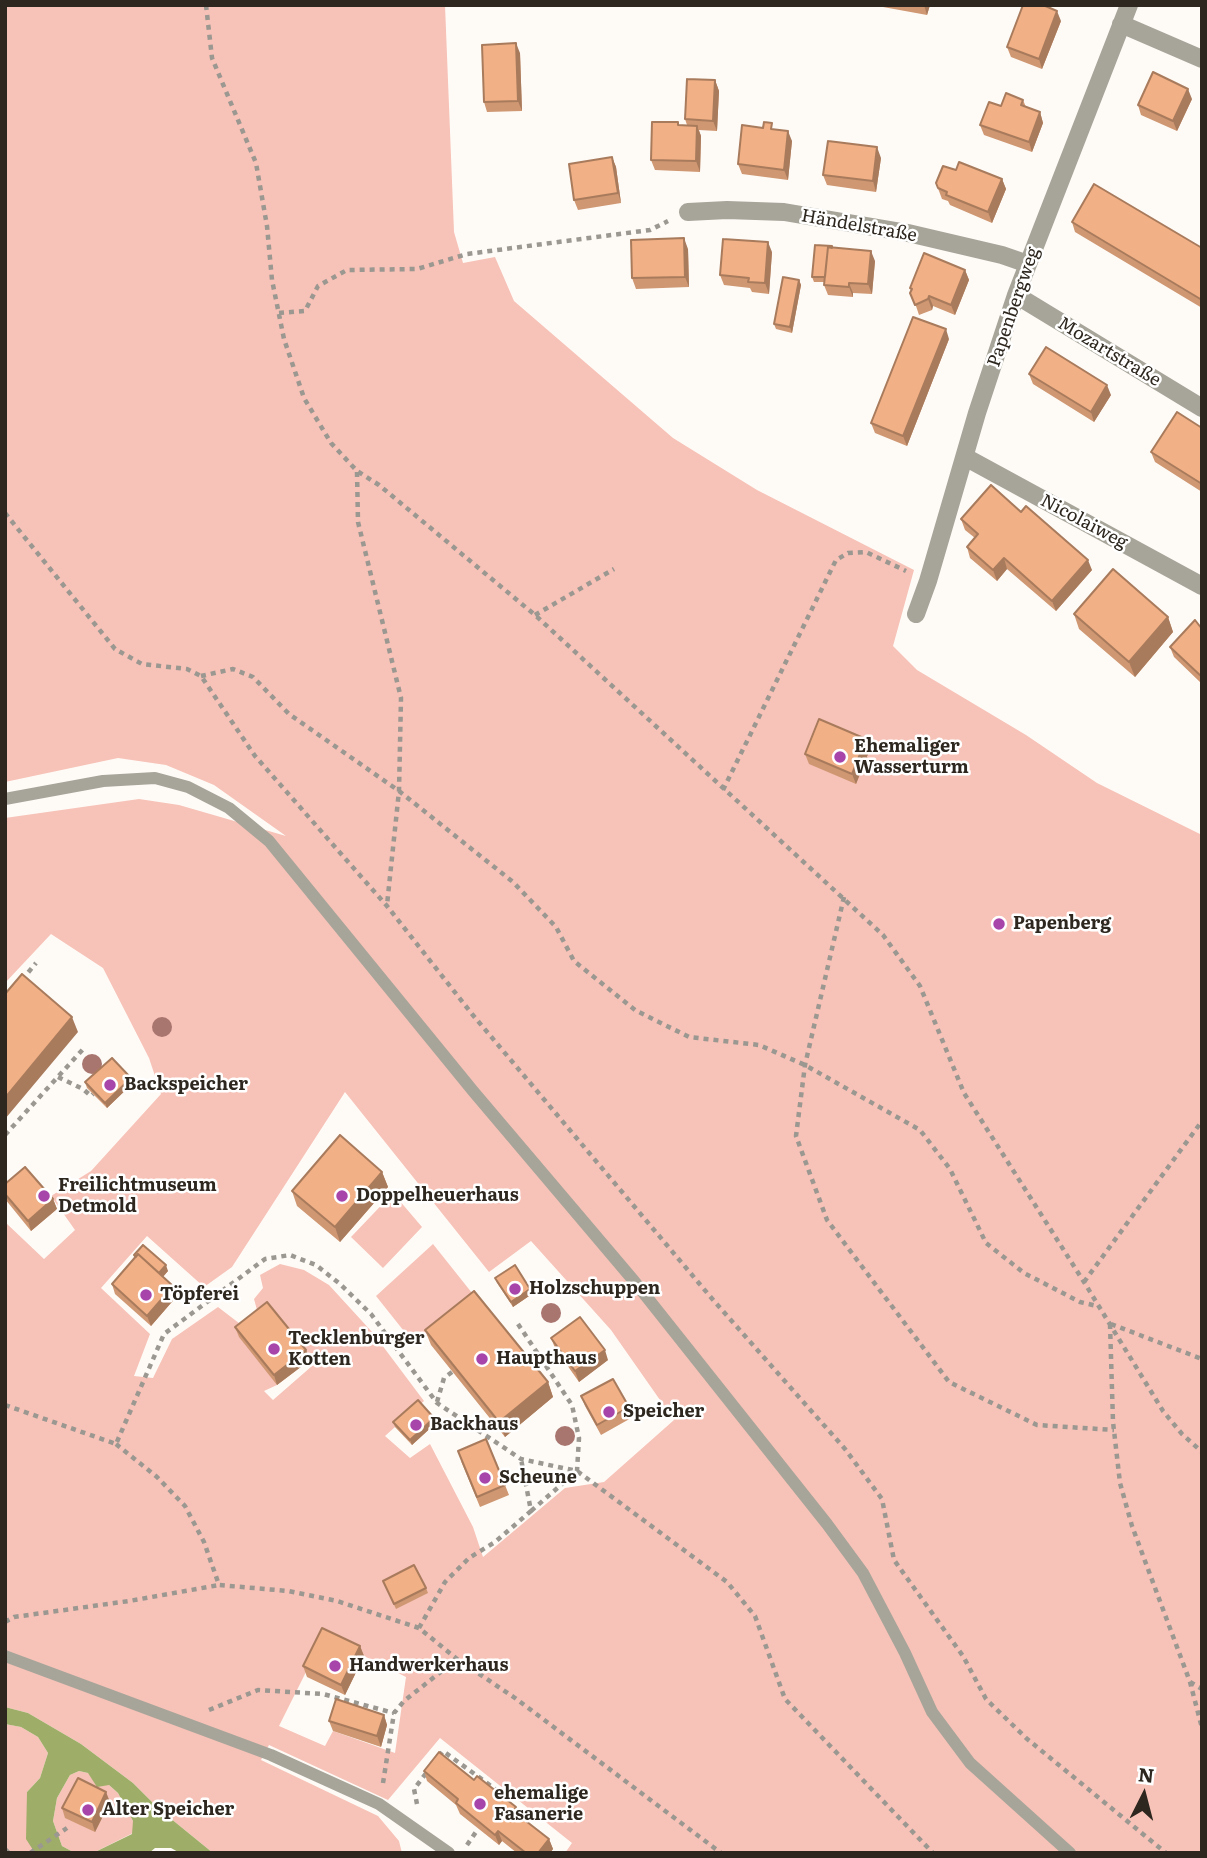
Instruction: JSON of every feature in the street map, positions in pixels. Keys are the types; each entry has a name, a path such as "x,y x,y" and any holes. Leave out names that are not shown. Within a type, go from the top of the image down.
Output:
{"street":[{"path":"1125,11 1202,59"},
{"name":"Papenbergweg","path":"916,614 1016,295 1125,11"},
{"name":"Händelstraße","path":"688,212 784,212 908,233 1002,255 1028,264"},
{"name":"Mozartstraße","path":"1016,295 1202,408"},
{"name":"Nicolaiweg","path":"965,457 1202,586"}],"lane":[{"path":"5,799 103,781 155,778 188,787 229,808 270,841 473,1091 634,1281 827,1524 863,1573 932,1712 970,1763 1070,1853"},
{"path":"5,1656 271,1755 379,1804 449,1853"}],"path":[{"path":"206,5 212,58 257,163 284,339 304,398 331,443 357,471 399,501 535,615 883,935 920,986 964,1093 1163,1410 1182,1434 1202,1452"},
{"path":"279,313 305,311 318,286 346,271 417,269 467,254 650,230"},
{"path":"357,471 358,522 401,698 400,791 387,906"},
{"path":"5,513 115,649 142,664 187,669 201,676 256,756 387,906 472,1014 714,1301 845,1448 882,1499 894,1560 963,1656 986,1699 1026,1738 1166,1853"},
{"path":"723,790 836,560 848,553 866,552 928,581"},
{"path":"535,615 614,569"},
{"path":"201,676 233,669 253,677 289,714 400,791 513,882 556,927 574,961 635,1010 689,1037 759,1045 805,1065 920,1130 950,1169 986,1243 1024,1273 1080,1302 1098,1307"},
{"path":"844,898 805,1065 796,1136 827,1220 949,1382 1037,1425 1114,1430"},
{"path":"20,982 36,963"},
{"path":"5,1135 85,1047"},
{"path":"58,1077 91,1096 93,1094"},
{"path":"1084,1282 1202,1121"},
{"path":"116,1444 164,1334 265,1259 290,1255 324,1271 371,1314 437,1403 521,1460 577,1471 727,1582 755,1616 785,1699 933,1853"},
{"path":"419,1628 445,1582 469,1558 495,1542 577,1471 579,1438 572,1405 518,1324"},
{"path":"1110,1324 1114,1430 1120,1483 1132,1526 1190,1682 1202,1728"},
{"path":"1110,1324 1202,1359"},
{"path":"437,1403 444,1378 452,1372"},
{"path":"5,1405 116,1444 157,1477 185,1506 204,1542 219,1585"},
{"path":"521,1460 531,1511"},
{"path":"5,1622 14,1617 219,1585 288,1591 337,1601 419,1628 720,1853"},
{"path":"379,1804 394,1713 404,1700 457,1658"},
{"path":"1190,1682 1202,1689"},
{"path":"183,1722 222,1703 258,1690 323,1694 394,1713"},
{"path":"436,1760 443,1751 502,1794 498,1800"},
{"path":"423,1833 414,1789 428,1770"},
{"path":"33,1851 68,1828"},
{"path":"461,1853 478,1829"}],"shaded area":[{"path":"5,5 445,5 454,232 463,263 495,257 514,301 673,438 757,490 914,570 893,646 917,670 1026,735 1097,783 1202,835 1202,1853 565,1853 572,1843 440,1738 388,1800 269,1745 261,1760 378,1816 399,1841 402,1853 213,1853 159,1809 133,1783 81,1744 28,1713 5,1707 5,1222 44,1259 75,1230 51,1196 91,1171 161,1094 149,1058 103,968 51,934 5,983 5,818 139,799 179,805 286,836 214,785 166,765 118,758 5,782","holes":["345,1092 489,1272 531,1241 611,1330 674,1420 604,1482 565,1488 483,1557 473,1527 430,1444 410,1458 385,1436 424,1401 373,1333 329,1285 304,1270 280,1264 260,1275 263,1288 254,1299 260,1321 310,1360 312,1366 273,1400 264,1391 277,1385 248,1330 218,1307 172,1339 153,1378 134,1376 150,1334 101,1288 147,1236 204,1287 232,1267","324,1636 406,1677 395,1753 333,1731 325,1746 279,1726"]},
{"path":"393,1193 422,1227 383,1268 351,1237"},
{"path":"433,1244 476,1298 415,1345 376,1296"},
{"path":"5,1707 28,1713 81,1744 133,1783 159,1809 213,1853 180,1853 171,1848 155,1848 149,1853 93,1853 132,1834 133,1821 118,1793 109,1785 97,1787 88,1773 79,1771 70,1775 57,1798 53,1821 62,1846 75,1853 35,1853 26,1839 27,1792 40,1778 48,1753 38,1737 21,1727 5,1724"},
{"path":"5,1724 21,1727 38,1737 48,1753 40,1778 27,1792 35,1853 5,1853"},
{"path":"79,1771 88,1773 118,1793 133,1821 133,1833 93,1853 75,1853 62,1846 53,1821 57,1798 70,1775"}],"building":[{"path":"1023,5 1043,5 1057,11 1039,59 1007,47"},
{"path":"516,43 518,101 484,102 482,45"},
{"path":"1153,72 1188,89 1173,121 1138,105"},
{"path":"687,79 715,80 713,121 685,119"},
{"path":"1006,93 1023,100 1021,105 1040,112 1029,142 980,125 989,102 1001,106"},
{"path":"652,122 678,122 678,125 697,126 696,161 651,160"},
{"path":"764,122 772,123 771,129 788,131 784,170 738,164 742,125 763,128"},
{"path":"828,141 877,147 873,181 823,175"},
{"path":"612,157 618,193 574,200 569,164"},
{"path":"959,162 1002,179 988,212 946,195 947,192 938,188 936,183 943,166 956,170"},
{"path":"1094,184 1202,248 1202,300 1072,222"},
{"path":"684,238 685,277 632,278 631,240"},
{"path":"723,239 768,242 765,283 748,282 749,278 720,275"},
{"path":"815,245 832,246 828,247 825,277 812,277"},
{"path":"828,247 871,251 868,284 849,283 849,287 824,285"},
{"path":"924,253 965,270 951,305 929,296 915,305 910,288"},
{"path":"783,277 799,280 790,327 774,324"},
{"path":"913,317 946,329 903,436 871,423"},
{"path":"1046,347 1107,385 1091,412 1029,374"},
{"path":"1177,412 1202,428 1202,484 1151,452"},
{"path":"991,485 1021,512 1026,506 1088,560 1052,601 1004,558 993,570 967,547 978,534 961,519"},
{"path":"1113,569 1168,617 1129,662 1074,614"},
{"path":"1195,620 1202,629 1202,677 1170,647"},
{"name":"Ehemaliger Wasserturm","path":"819,719 866,739 852,774 805,754"},
{"path":"22,974 72,1017 5,1098 5,994"},
{"name":"Backspeicher","path":"112,1058 131,1078 105,1103 85,1082"},
{"name":"Doppelheuerhaus","path":"340,1135 382,1172 335,1227 292,1191"},
{"path":"25,1167 53,1199 28,1221 5,1194 5,1184"},
{"path":"143,1245 166,1265 159,1273 138,1254 136,1257 134,1255"},
{"name":"Töpferei","path":"138,1254 173,1286 147,1316 112,1284"},
{"name":"Holzschuppen","path":"515,1265 530,1289 511,1302 495,1278"},
{"name":"Haupthaus","path":"474,1291 548,1382 499,1422 425,1330"},
{"name":"Tecklenburger Kotten","path":"267,1302 306,1350 274,1375 235,1327"},
{"path":"580,1317 605,1350 575,1371 551,1338"},
{"name":"Speicher","path":"613,1379 629,1407 597,1425 581,1396"},
{"name":"Backhaus","path":"418,1400 434,1418 410,1440 393,1422"},
{"name":"Scheune","path":"486,1439 505,1485 477,1497 458,1451"},
{"path":"414,1565 426,1588 394,1604 383,1581"},
{"name":"Handwerkerhaus","path":"322,1628 360,1646 341,1685 303,1666"},
{"path":"336,1699 384,1715 377,1736 329,1721"},
{"name":"ehemalige Fasanerie","path":"439,1752 474,1780 477,1776 516,1807 513,1811 549,1839 538,1853 526,1853 498,1831 495,1835 456,1803 458,1799 424,1771"},
{"path":"78,1778 106,1792 92,1822 62,1808"}],"place":[{"name":"Ehemaliger Wasserturm","path":"840,757"},
{"name":"Papenberg","path":"999,924"},
{"name":"Backspeicher","path":"110,1085"},
{"name":"Freilichtmuseum Detmold","path":"44,1196"},
{"name":"Doppelheuerhaus","path":"342,1196"},
{"name":"Holzschuppen","path":"515,1289"},
{"name":"Töpferei","path":"146,1295"},
{"name":"Tecklenburger Kotten","path":"274,1349"},
{"name":"Haupthaus","path":"482,1359"},
{"name":"Speicher","path":"609,1412"},
{"name":"Backhaus","path":"416,1425"},
{"name":"Scheune","path":"485,1478"},
{"name":"Handwerkerhaus","path":"335,1666"},
{"name":"ehemalige Fasanerie","path":"480,1804"},
{"name":"Alter Speicher","path":"88,1810"}]}
